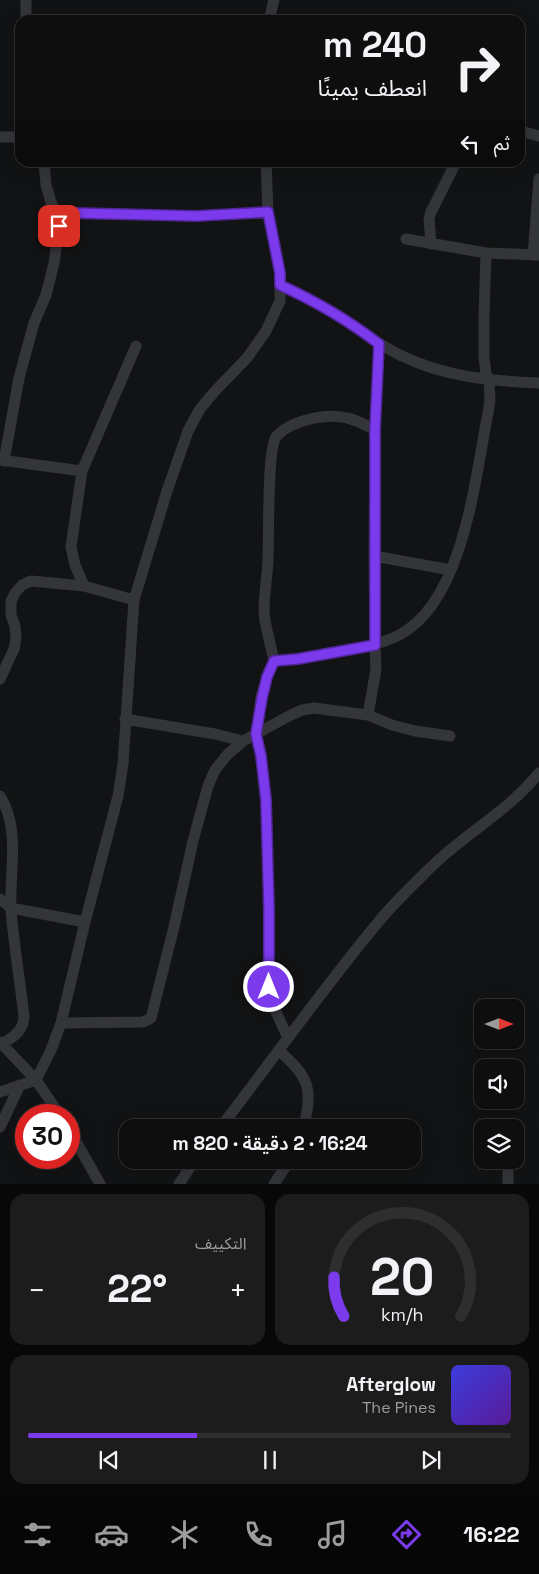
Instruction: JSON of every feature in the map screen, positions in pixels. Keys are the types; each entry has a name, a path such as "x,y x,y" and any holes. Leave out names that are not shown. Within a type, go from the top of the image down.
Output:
{"street":[{"path":"26,0 26,15"},
{"path":"270,15 274,0"},
{"path":"525,132 539,136"},
{"path":"0,137 15,137"},
{"path":"44,167 46,185 58,217 59,226 54,263 46,295 34,323 19,378 2,460 82,471"},
{"path":"0,1092 36,1080 51,1050 61,1023 118,796 134,600 167,491 188,431 200,409 246,358 266,331 280,301 280,273 268,212 266,167"},
{"path":"431,244 431,212 454,167"},
{"path":"406,239 486,253 536,255 539,179"},
{"path":"58,217 74,213 196,216 268,212"},
{"path":"274,661 298,659 375,645 400,634 411,628 428,611 451,570 469,518 490,400 489,380 486,374 484,357 486,253"},
{"path":"280,285 336,314 379,344 429,367 448,373 489,380 539,383"},
{"path":"368,715 376,669 374,556 375,430 379,344"},
{"path":"84,586 75,565 71,547 82,471 136,346"},
{"path":"288,1038 272,1003 269,987 266,800 261,756 256,734 267,677 274,661 264,621 272,449 275,438 284,430 297,423 330,416 346,417 375,430"},
{"path":"374,556 451,570"},
{"path":"0,679 14,649 16,639 15,626 11,615 11,601 22,585 31,582 84,586 134,600"},
{"path":"61,1023 143,1022 151,1018 208,786 215,770 228,754 243,741 302,710 314,708 368,715 400,727 450,736"},
{"path":"125,719 215,734 243,741"},
{"path":"227,1119 381,919 428,870 460,842 512,802 539,773"},
{"path":"0,796 9,815 12,837 11,908 24,1023 18,1034 1,1043 36,1080 52,1104"},
{"path":"0,899 11,908 85,922"},
{"path":"279,1051 297,1067 306,1082 309,1092 306,1119"},
{"path":"0,1127 20,1085"},
{"path":"80,1149 100,1184"},
{"path":"179,1184 190,1169"},
{"path":"274,1184 285,1169"},
{"path":"508,1169 508,1184"}],"route":[{"path":"59,226 58,217 74,213 196,216 268,212 280,273 280,285 336,314 379,344 375,430 375,645 298,659 274,661 267,677 262,698 256,734 261,756 266,800 269,987"}]}
